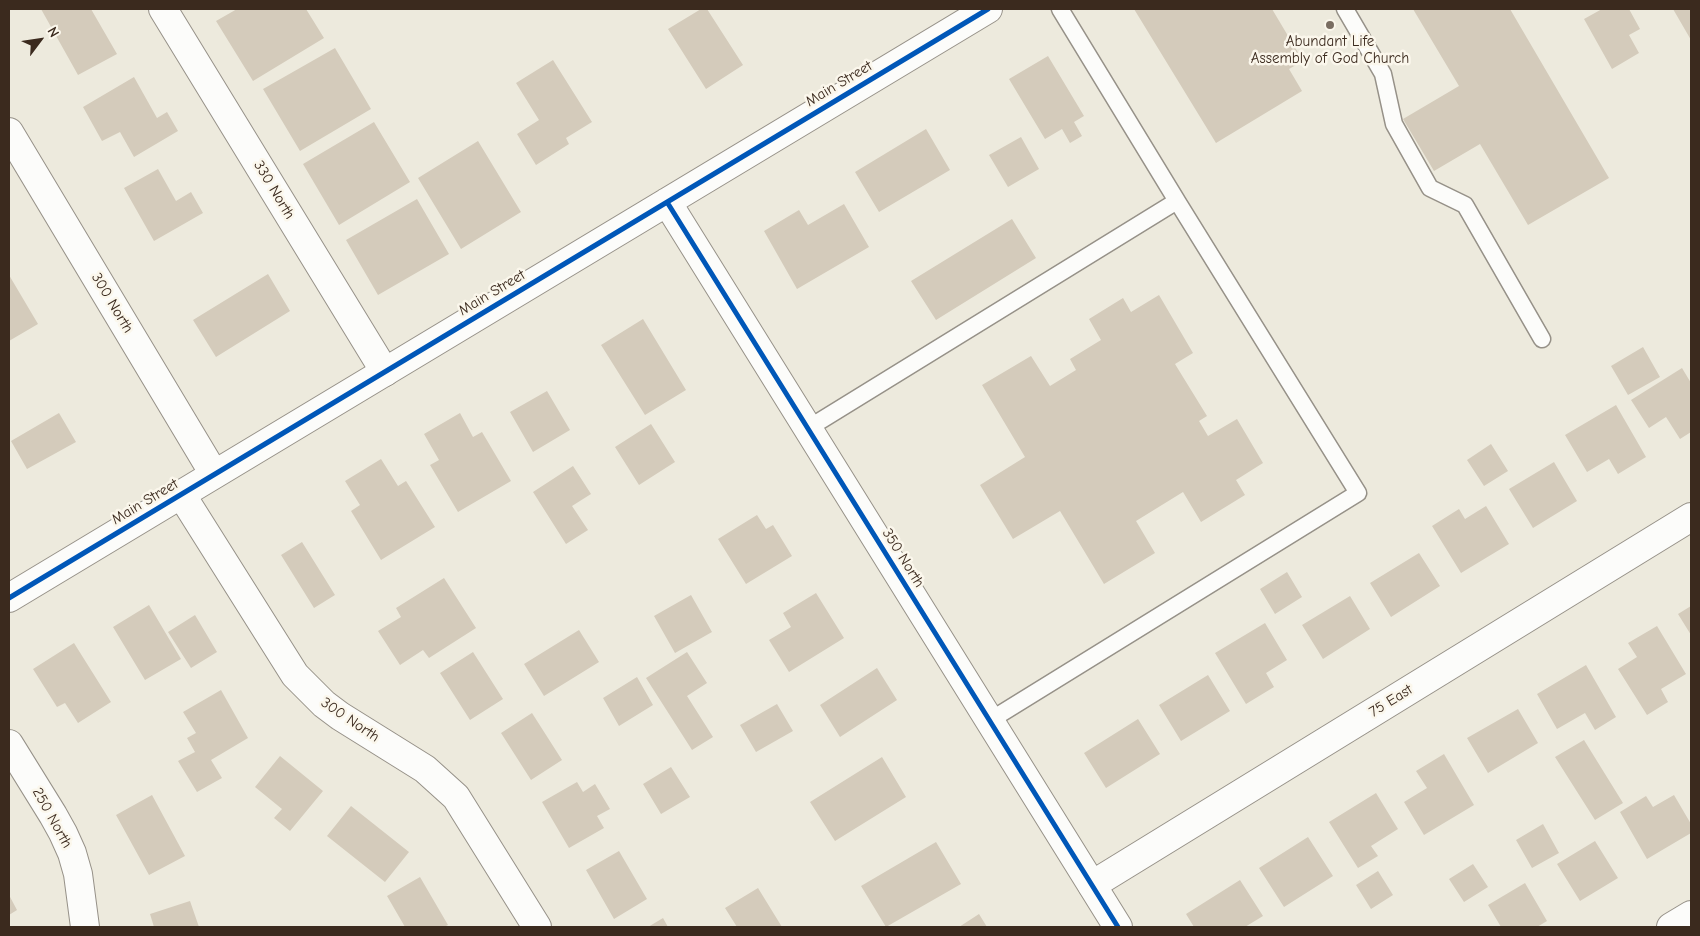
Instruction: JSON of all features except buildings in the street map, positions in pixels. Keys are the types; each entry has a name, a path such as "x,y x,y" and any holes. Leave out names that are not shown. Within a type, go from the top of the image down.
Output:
{"street":[{"name":"330 North","path":"164,9 385,372"},
{"name":"Main Street","path":"9,598 988,9"},
{"name":"300 North","path":"9,132 214,474"},
{"name":"350 North","path":"667,202 1118,927"},
{"name":"300 North","path":"182,494 295,675 324,704 425,769 456,797 537,927"},
{"name":"75 East","path":"1092,885 1691,517"},
{"name":"250 North","path":"9,744 53,815 72,853 78,874 84,927"},
{"path":"1672,927 1691,915"}],"lane":[{"path":"989,721 1358,493 1060,9"},
{"path":"1345,9 1383,74 1394,124 1430,188 1465,205 1542,339"},
{"path":"808,429 1177,201"}],"cycle path":[{"path":"9,598 988,9"},
{"path":"667,202 1118,927"}],"place":[{"name":"Abundant Life Assembly of God Church","path":"1330,25"}]}
